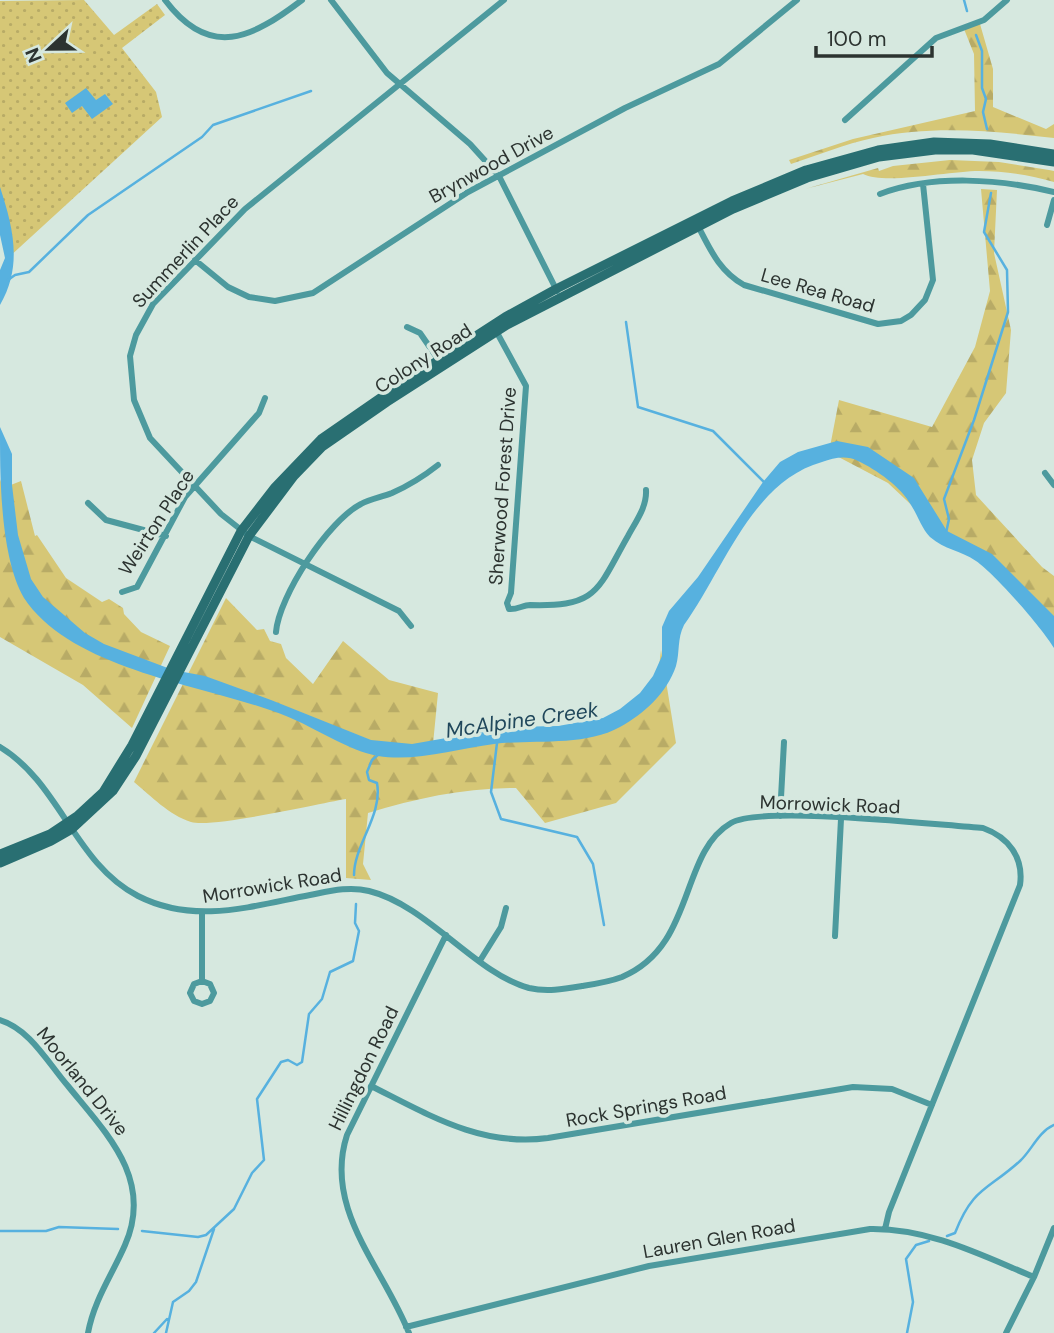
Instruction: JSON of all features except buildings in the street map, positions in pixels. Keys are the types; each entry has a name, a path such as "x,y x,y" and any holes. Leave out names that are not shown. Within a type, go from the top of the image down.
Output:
{"main road":[{"name":"Colony Road","path":"835,166 878,149 933,142 972,142 1054,154"},
{"name":"Colony Road","path":"0,863 51,841 110,788 245,533 275,487 321,439 495,329 558,293 764,186 835,166 935,150 973,150 1054,162"},
{"name":"Colony Road","path":"0,854 70,825"}],"street":[{"path":"165,0 192,28 223,37 246,35 264,28 302,0"},
{"path":"331,0 398,84 470,144 499,176 558,293"},
{"name":"Summerlin Place","path":"411,626 398,611 245,533 195,487 150,438 134,400 130,371 135,335 147,312 195,260 274,183 504,0"},
{"name":"Brynwood Drive","path":"195,260 228,287 248,297 275,301 301,298 442,208 499,176 625,108 719,64 797,0"},
{"path":"845,120 936,38 984,20 1007,0"},
{"path":"880,194 923,184 998,182 1054,192"},
{"name":"Lee Rea Road","path":"697,223 718,264 729,276 744,285 867,321 901,321 919,307 933,280 923,184"},
{"path":"1047,225 1054,200"},
{"path":"407,327 421,333 441,363"},
{"name":"Sherwood Forest Drive","path":"495,329 526,386 520,497 511,593 507,603 509,609 528,605 565,606 591,594 607,572 643,508 646,490"},
{"name":"Weirton Place","path":"122,592 137,587 185,497 259,413 265,398"},
{"path":"276,632 277,615 305,562 333,529 359,505 394,492 438,466"},
{"path":"1045,474 1054,485"},
{"path":"88,503 106,520 166,536"},
{"path":"780,816 784,742"},
{"name":"Morrowick Road","path":"0,747 26,767 97,864 120,886 163,907 202,914 345,889 361,889 393,900 514,982 540,990 560,990 621,978 643,965 667,939 706,849 720,831 751,816 982,828 1002,838 1018,861 1021,879 1015,902 889,1212 885,1229"},
{"path":"835,936 841,819"},
{"path":"481,959 501,927 506,908"},
{"path":"202,914 202,981"},
{"name":"Hillingdon Road","path":"407,1330 391,1292 349,1216 340,1186 342,1150 446,935"},
{"name":"Moorland Drive","path":"0,1020 26,1035 115,1143 129,1169 134,1204 130,1231 97,1298 88,1333"},
{"name":"Rock Springs Road","path":"371,1086 469,1133 514,1141 548,1138 853,1087 892,1089 932,1105"},
{"path":"1006,1333 1034,1277 1054,1228"},
{"name":"Lauren Glen Road","path":"407,1330 649,1266 856,1231 885,1229 934,1237 1034,1277"}],"green space":[{"path":"84,0 114,35 157,4 165,15 122,48 156,92 162,117 8,258 0,205 0,1"},
{"path":"980,24 993,69 993,107 1046,129 1054,124 1054,138 986,131 941,130 896,134 842,146 791,164 789,160 853,139 975,111 974,54 964,29"},
{"path":"950,160 999,162 1054,171 1054,182 989,171 902,178 863,174 805,189 878,168 879,171 893,166"},
{"path":"981,189 997,190 994,253 1011,330 1006,393 984,423 972,460 976,495 1042,567 1054,576 1054,632 997,572 939,531 888,483 829,452 839,400 932,427 975,347 990,291"},
{"path":"0,479 3,488 21,481 35,536 37,535 66,578 102,602 109,599 123,608 124,614 141,632 170,646 132,728 83,685 0,637"},
{"path":"226,598 257,630 264,629 270,641 281,644 286,658 313,684 343,641 389,680 438,693 433,744 610,727 657,684 661,650 676,743 616,803 545,823 516,788 441,795 368,813 363,864 371,880 346,878 346,799 242,819 203,823 183,819 134,782"}],"water":[{"path":"86,88 96,100 105,94 113,104 92,119 82,106 72,113 65,103"},
{"path":"0,187 12,232 14,261 12,276 0,305 0,270 5,258 0,235"},
{"path":"0,427 12,454 12,485 18,535 31,579 43,597 85,633 104,644 173,670 205,676 371,740 412,744 509,727 558,726 603,718 620,709 640,693 653,676 662,656 662,627 669,611 698,577 763,482 780,462 798,452 837,441 868,447 914,478 947,531 992,554 1054,616 1054,648 995,577 970,557 941,545 930,537 907,498 895,486 858,461 835,458 797,472 776,488 758,508 741,530 684,625 676,666 667,685 654,702 629,722 606,733 575,740 494,744 421,756 378,756 355,749 286,716 108,660 75,643 46,623 24,598 10,561 3,516"}],"waterway":[{"path":"964,0 967,11"},
{"path":"976,35 982,51 982,88 986,99 983,112 987,129"},
{"path":"8,280 15,275 29,272 88,215 202,137 213,125 311,91"},
{"path":"946,533 949,519 944,499 974,420 1008,312 1007,270 984,232 991,193"},
{"path":"626,322 638,407 713,431 764,482"},
{"name":"McAlpine Creek","path":"497,743 491,792 501,819 577,837 593,864 604,925"},
{"path":"354,875 358,852 378,795 377,783 369,780 367,772 372,760 379,754"},
{"path":"142,1231 198,1237 206,1235 234,1209 252,1173 264,1160 257,1099 281,1062 288,1060 297,1065 302,1062 309,1014 322,999 330,972 353,961 359,931 355,923 356,904"},
{"path":"947,1236 955,1233 975,1198 1020,1161 1044,1132 1054,1125"},
{"path":"0,1231 46,1231 59,1227 118,1229"},
{"path":"166,1333 173,1302 189,1291 196,1282 214,1229"},
{"path":"907,1333 913,1302 906,1259 916,1245 929,1241"},
{"path":"154,1333 167,1319"}]}
